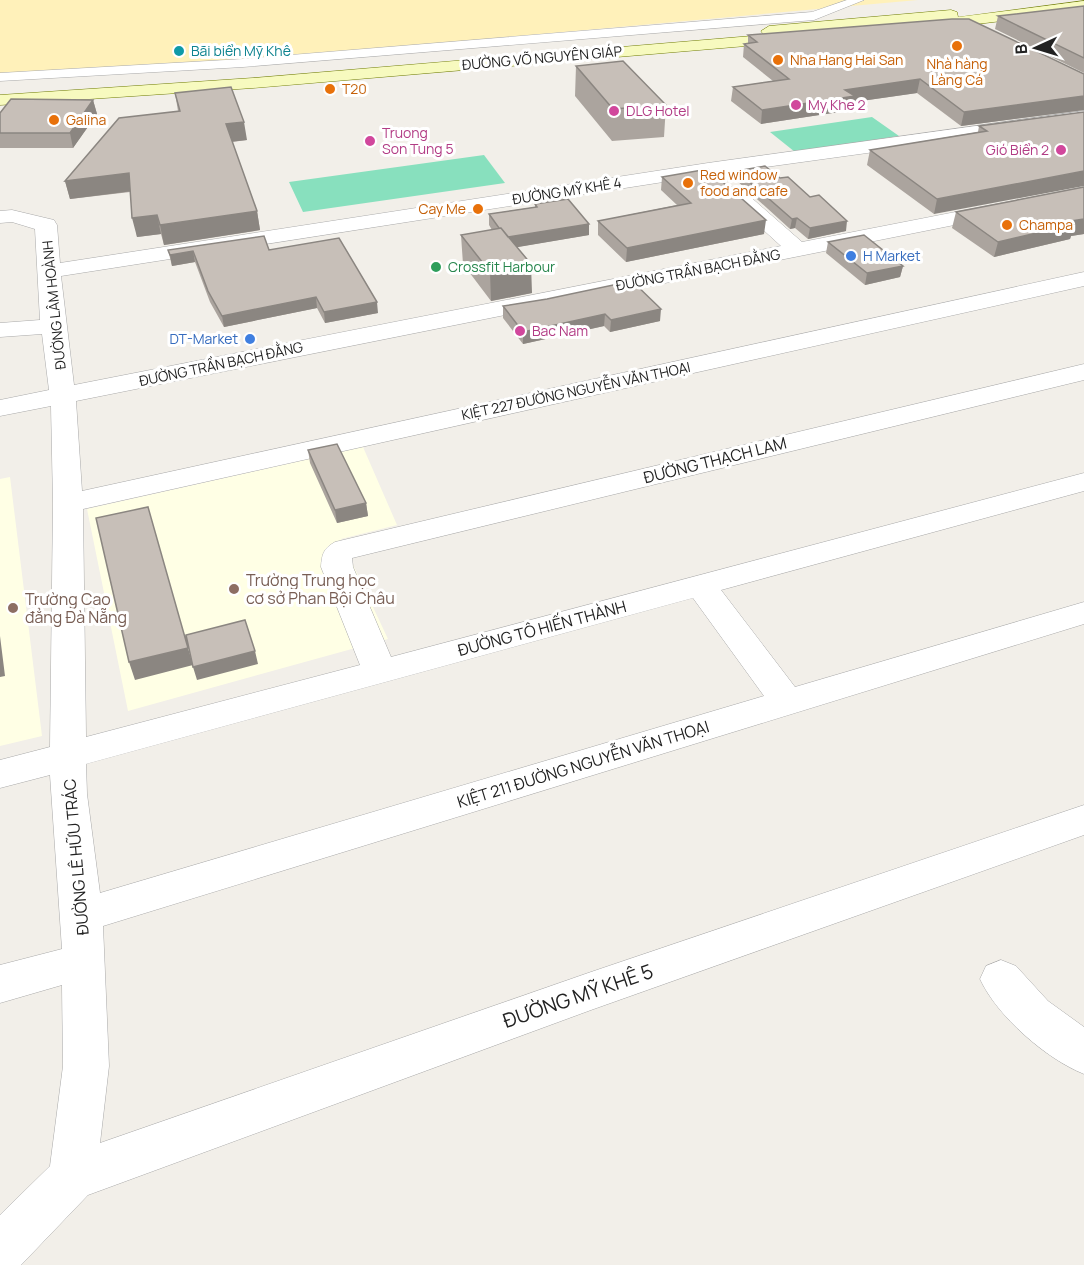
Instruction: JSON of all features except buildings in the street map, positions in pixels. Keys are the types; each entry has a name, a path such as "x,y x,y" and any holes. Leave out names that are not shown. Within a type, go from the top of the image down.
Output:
{"main road":[{"path":"976,23 1017,21 1061,5"},
{"name":"ĐƯỜNG VÕ NGUYÊN GIÁP","path":"0,100 264,82 976,23 1061,5"},
{"name":"ĐƯỜNG VÕ NGUYÊN GIÁP","path":"0,89 98,84 862,23 976,23 1061,5"}],"street":[{"path":"0,77 94,76 244,67 673,32 814,16 858,0"},
{"name":"ĐƯỜNG MỸ KHÊ 4","path":"51,271 708,170 1084,117"},
{"path":"708,170 799,250"},
{"name":"ĐƯỜNG TRẦN BẠCH ĐẰNG","path":"0,408 1084,193"},
{"name":"ĐƯỜNG LÂM HOÀNH","path":"0,217 12,216 46,225 51,271 53,326 64,396"},
{"name":"KIỆT 227 ĐƯỜNG NGUYỄN VĂN THOẠI","path":"68,503 1084,279"},
{"path":"0,330 53,326"},
{"name":"ĐƯỜNG THẠCH LAM","path":"380,672 337,567 337,554 346,549 1084,372"},
{"name":"ĐƯỜNG LÊ HỮU TRÁC","path":"64,396 68,503 68,794 82,915 86,1066 72,1177"},
{"name":"ĐƯỜNG TÔ HIẾN THÀNH","path":"0,774 1084,482"},
{"path":"701,586 787,702"},
{"name":"KIỆT 211 ĐƯỜNG NGUYỄN VĂN THOẠI","path":"82,915 1084,614"},
{"name":"ĐƯỜNG MỸ KHÊ 5","path":"72,1177 591,991 1084,820"},
{"path":"0,984 84,961"},
{"path":"1001,979 1033,1015 1084,1053"},
{"path":"0,1251 72,1177"}],"shaded area":[{"name":"Trường Trung học cơ sở Phan Bội Châu","path":"363,447 397,525 341,539 388,639 128,711 87,509"},
{"name":"Trường Cao đẳng Đà Nẵng","path":"10,477 42,736 0,746 0,479"}],"sand":[{"name":"Bãi biển Mỹ Khê","path":"0,0 918,0 186,66 0,75"}],"green space":[{"path":"872,117 899,136 795,152 770,132"},
{"path":"484,155 505,183 303,212 289,182"}],"place":[{"name":"Nhà hàng Làng Cá","path":"957,46"},
{"name":"Bãi biển Mỹ Khê","path":"179,51"},
{"name":"Nha Hang Hai San","path":"778,60"},
{"name":"T20","path":"330,89"},
{"name":"My Khe 2","path":"796,105"},
{"name":"DLG Hotel","path":"614,111"},
{"name":"Galina","path":"54,120"},
{"name":"Truong Son Tung 5","path":"370,141"},
{"name":"Gió Biển 2","path":"1061,150"},
{"name":"Red window food and cafe","path":"688,183"},
{"name":"Cay Me","path":"478,209"},
{"name":"Champa","path":"1007,225"},
{"name":"H Market","path":"851,256"},
{"name":"Crossfit Harbour","path":"436,267"},
{"name":"Bac Nam","path":"520,331"},
{"name":"DT-Market","path":"250,339"},
{"name":"Trường Trung học cơ sở Phan Bội Châu","path":"234,589"},
{"name":"Trường Cao đẳng Đà Nẵng","path":"13,608"}]}
